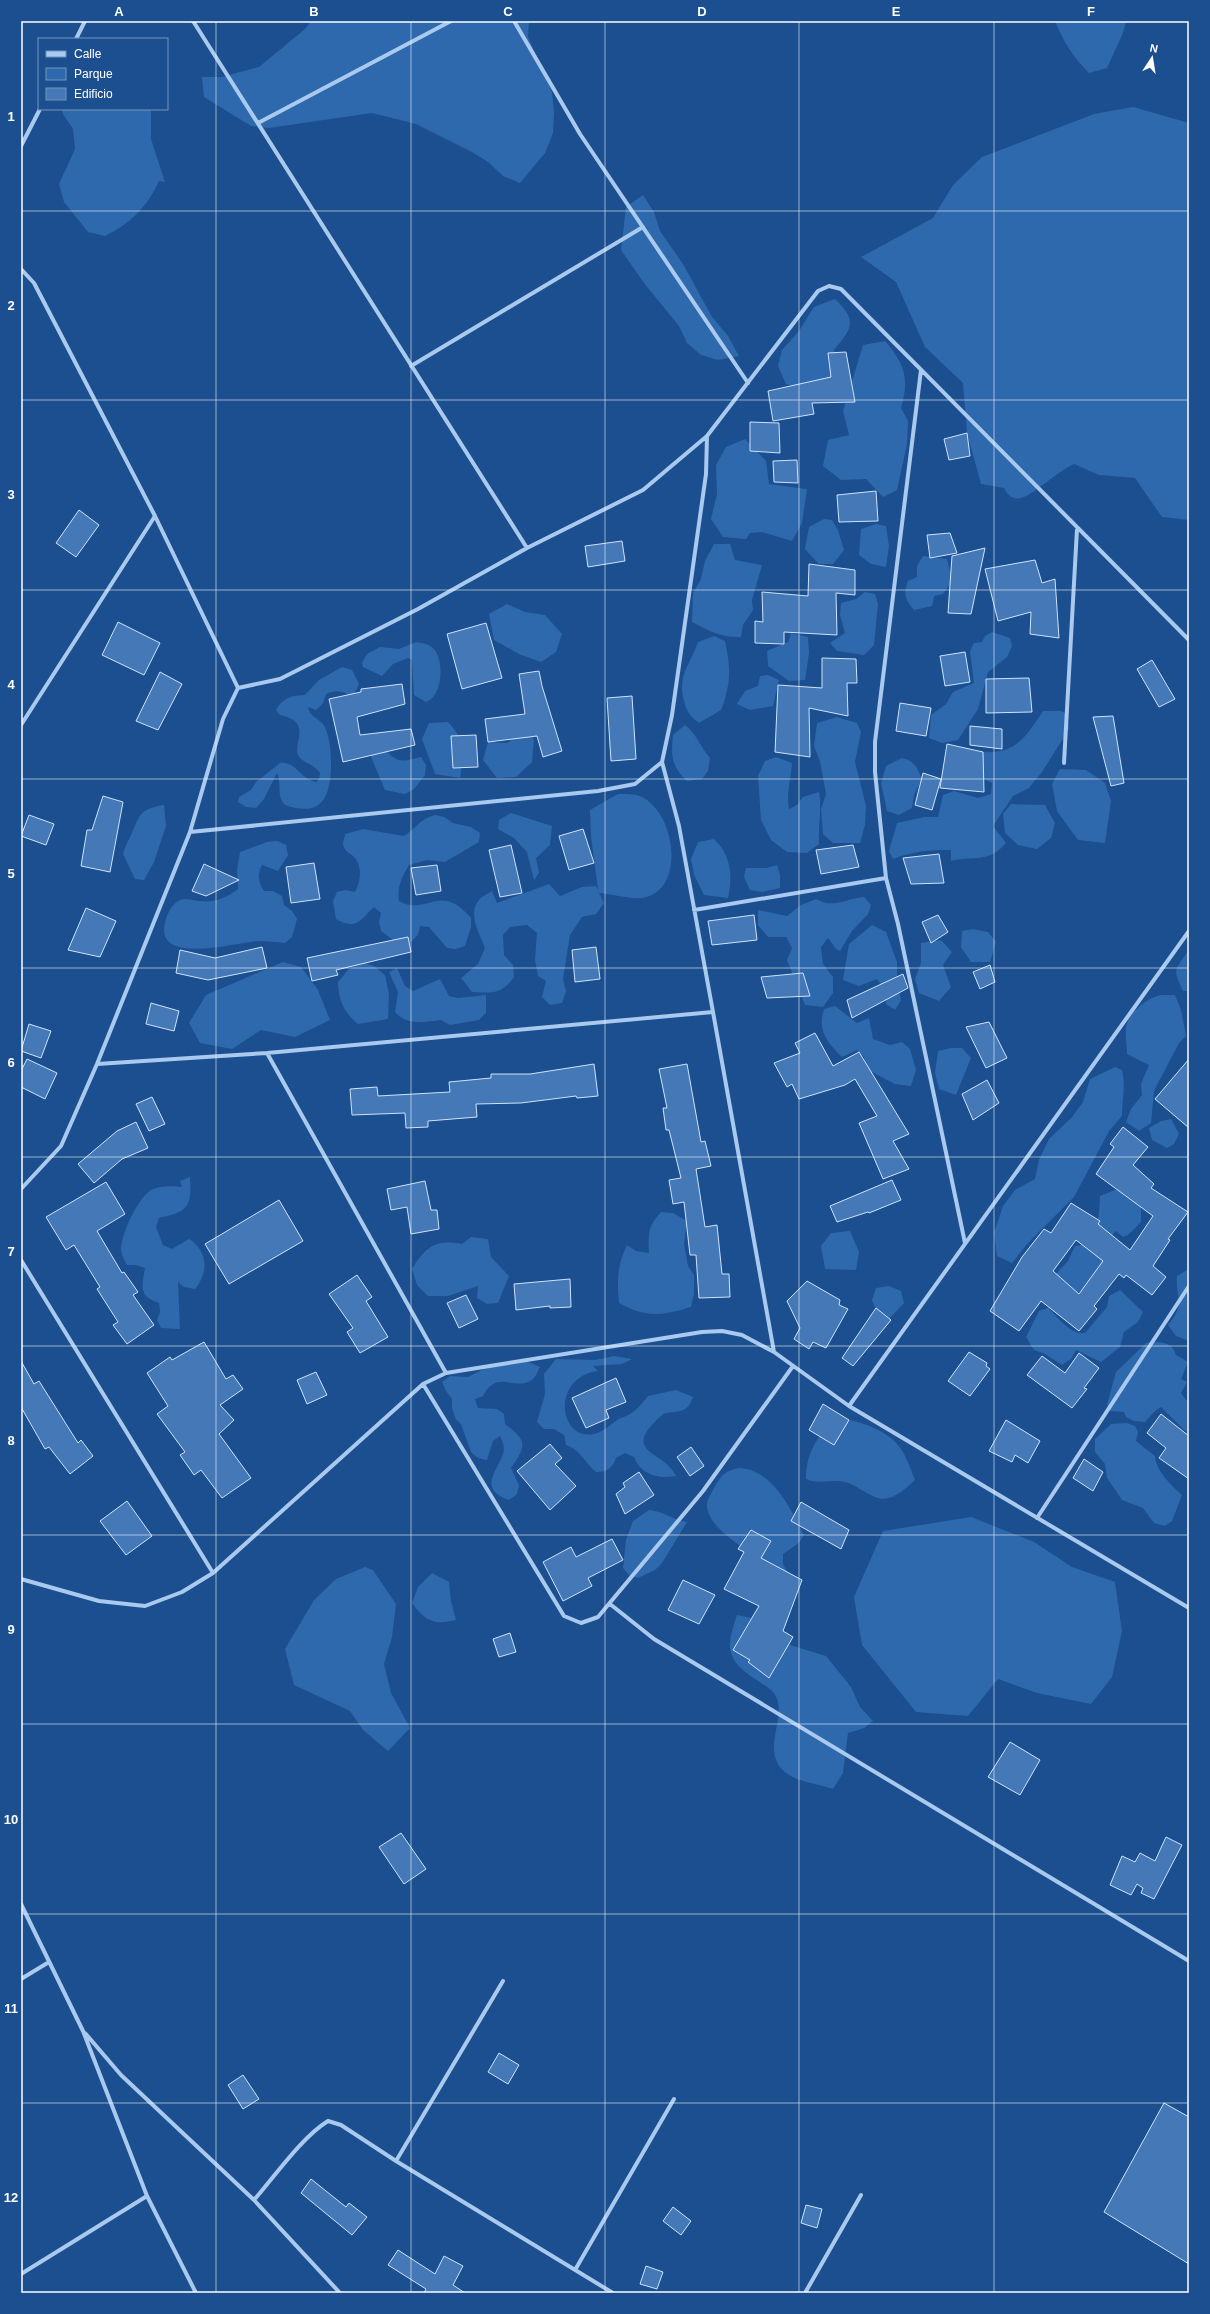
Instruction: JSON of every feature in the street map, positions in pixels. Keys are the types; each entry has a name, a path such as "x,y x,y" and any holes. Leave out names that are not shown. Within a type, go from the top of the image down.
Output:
{"street":[{"path":"76,38 85,21"},
{"path":"193,21 527,548"},
{"path":"258,123 451,21"},
{"path":"514,21 580,134 748,383"},
{"path":"21,146 39,110"},
{"path":"411,366 643,227"},
{"path":"21,269 34,283 154,516 238,688"},
{"path":"238,688 280,679 418,609 527,548 643,490 707,436 818,291 829,286 841,289 1077,529 1189,640"},
{"path":"921,370 875,742 875,772 886,878 898,924 965,1244"},
{"path":"707,436 706,474 672,715 662,762 679,826 774,1352"},
{"path":"21,725 154,516"},
{"path":"1064,763 1077,529"},
{"path":"21,1189 61,1146 98,1064 190,832 223,719 238,688"},
{"path":"190,832 598,790 635,784 662,762"},
{"path":"694,910 886,878"},
{"path":"849,1406 1189,931"},
{"path":"98,1064 267,1053 713,1012"},
{"path":"267,1053 446,1373"},
{"path":"21,1260 213,1573"},
{"path":"1037,1518 1189,1286"},
{"path":"21,1579 99,1601 145,1606 182,1592 213,1573 423,1384 446,1373 702,1332 722,1331 742,1335 774,1352 849,1406 1189,1608"},
{"path":"423,1384 564,1616 582,1623 598,1617 610,1604 703,1491 793,1366"},
{"path":"610,1604 654,1639 1189,1961"},
{"path":"21,1904 83,2031 147,2196 196,2293"},
{"path":"21,1979 49,1962"},
{"path":"396,2161 503,1981"},
{"path":"83,2031 121,2075 254,2200 340,2293"},
{"path":"575,2270 674,2099"},
{"path":"254,2200 318,2127 328,2121 341,2124 396,2161 613,2293"},
{"path":"805,2293 861,2195"},
{"path":"21,2274 147,2196"}],"green space":[{"path":"311,21 529,21 528,37 552,92 554,113 553,133 545,153 520,183 503,176 488,162 472,152 416,124 372,113 269,128 251,126 204,97 202,77 222,77 259,67 305,29"},
{"path":"1055,21 1126,21 1123,33 1107,68 1089,73 1069,48"},
{"path":"1133,107 1189,123 1189,520 1162,517 1135,478 1099,475 1074,464 1032,493 1021,498 1011,497 1004,488 981,484 967,433 963,383 925,347 896,282 861,257 933,218 953,185 982,157 1094,114"},
{"path":"62,110 151,110 151,139 165,182 159,181 155,190 144,206 130,220 105,236 88,232 64,202 59,184 75,149 73,129 63,114"},
{"path":"643,195 654,212 660,231 683,264 712,317 728,336 739,356 718,360 701,355 687,343 679,326 644,283 621,250 626,207"},
{"path":"835,299 850,319 850,324 845,336 834,350 837,383 814,393 786,384 778,366 782,350 799,331 814,307"},
{"path":"885,341 897,357 904,372 905,388 901,408 908,421 907,444 897,490 883,497 866,479 841,480 823,466 828,440 849,435 843,411 863,345"},
{"path":"745,439 766,461 769,484 807,489 802,523 792,541 762,532 750,533 746,539 723,537 711,519 717,494 716,465 726,447"},
{"path":"824,519 832,520 838,530 844,550 833,564 819,564 805,549 809,527"},
{"path":"876,524 886,526 889,546 886,567 871,564 859,555 861,529"},
{"path":"714,544 730,544 735,560 762,565 752,600 753,610 743,625 741,637 722,635 692,622 693,593 701,579 705,561"},
{"path":"923,556 947,559 952,581 943,594 934,596 932,606 914,610 907,600 905,593 908,581 917,577 917,566"},
{"path":"865,592 875,594 878,604 874,645 864,655 837,651 830,643 845,633 840,615 841,603 856,599"},
{"path":"507,604 525,612 545,615 562,634 556,652 541,662 519,654 494,640 489,614"},
{"path":"992,632 1010,638 1012,646 1007,657 988,672 978,709 958,740 942,743 929,738 931,715 946,704 953,692 974,683 970,651 974,643 982,642 985,636"},
{"path":"791,633 808,637 809,653 805,680 789,681 768,666 767,651 788,642"},
{"path":"714,636 725,641 729,668 727,692 721,710 699,723 689,714 685,705 682,692 683,677 698,642"},
{"path":"416,642 433,648 437,654 441,669 439,685 436,693 426,702 414,695 412,660 408,658 393,664 382,676 363,667 362,663 367,654 380,647 399,649"},
{"path":"342,667 352,670 359,684 353,697 346,693 337,691 326,694 323,703 316,710 308,707 313,716 325,727 330,743 330,781 328,791 320,804 306,809 285,805 280,794 277,773 264,799 256,808 246,807 238,802 239,797 251,790 256,782 280,763 285,763 294,767 310,780 316,782 319,779 320,773 318,770 302,760 297,753 299,729 297,723 280,715 276,710 281,703 288,698 305,695 319,680"},
{"path":"768,675 779,680 773,706 750,710 737,704 745,691 758,686 760,676"},
{"path":"1043,711 1061,711 1067,714 1069,729 1042,772 1029,788 1013,796 993,826 1006,843 999,850 993,854 981,858 951,861 951,850 936,850 908,854 893,859 889,851 897,823 924,817 938,817 943,795 954,791 978,798 991,794 992,783 971,773 974,762 983,752 1004,750 1019,742 1026,735"},
{"path":"837,717 857,723 861,732 855,762 866,806 865,825 860,843 833,843 823,834 821,809 826,794 820,761 814,746 817,723"},
{"path":"448,722 458,735 462,748 460,778 435,774 422,739 429,723"},
{"path":"685,725 693,732 710,758 708,771 702,779 687,781 678,770 673,760 673,735"},
{"path":"529,734 534,739 532,762 516,777 497,778 483,760 488,742 507,743 519,735"},
{"path":"382,745 391,756 399,760 408,760 421,757 426,765 425,775 414,789 405,794 385,790 369,752"},
{"path":"776,757 792,763 788,792 789,809 797,805 803,797 819,792 819,844 807,853 787,852 771,840 761,820 758,776 765,761"},
{"path":"902,758 913,763 922,779 914,795 912,808 899,815 887,811 881,783 886,766"},
{"path":"1060,769 1086,770 1105,783 1111,801 1105,843 1078,840 1057,811 1052,784"},
{"path":"618,794 632,794 640,796 653,805 662,818 668,834 671,851 670,867 665,882 656,893 642,898 599,893 604,903 596,914 582,917 570,935 563,979 566,991 562,1003 550,1005 542,997 546,981 538,976 535,960 537,933 527,925 510,927 503,935 504,955 513,965 514,977 505,987 496,992 472,992 461,978 478,964 485,948 474,917 474,911 479,900 492,891 497,903 549,884 560,896 582,887 596,886 598,890 591,836 590,810"},
{"path":"1011,804 1045,805 1055,823 1051,838 1037,849 1018,845 1005,833 1003,814"},
{"path":"164,805 166,826 154,862 144,880 135,879 123,854 125,847 138,819 144,811"},
{"path":"511,813 552,826 550,845 536,858 539,873 534,880 527,852 514,838 498,829 499,820"},
{"path":"435,815 444,817 453,823 471,827 480,833 479,842 445,862 427,860 409,865 401,882 399,901 409,905 418,905 442,901 450,902 460,907 471,918 471,927 465,946 456,949 447,948 429,927 420,926 418,935 404,948 381,931 379,922 381,913 374,907 361,920 354,924 349,924 336,919 333,901 337,892 346,890 355,892 360,875 358,862 346,851 344,847 343,843 345,834 363,829 404,836 422,821"},
{"path":"714,839 724,852 729,866 730,890 728,898 704,895 694,875 691,859 698,842"},
{"path":"277,841 286,845 288,855 278,871 262,865 259,872 259,878 260,884 264,891 273,891 282,896 284,905 292,911 297,919 292,937 285,943 258,941 198,949 182,948 171,943 164,934 166,919 169,911 175,903 185,899 211,901 230,895 238,889 237,870 240,852 267,842"},
{"path":"777,865 780,875 780,888 762,892 750,890 744,877 746,868 766,868"},
{"path":"864,897 871,905 868,914 852,931 840,951 836,949 828,938 821,947 823,964 833,977 833,993 823,1007 805,1005 787,960 792,948 786,937 768,937 758,925 758,910 787,916 801,905 816,899 822,902 834,903"},
{"path":"872,925 886,932 897,962 897,981 901,1000 895,1010 886,1004 884,989 877,979 859,986 843,980 849,944"},
{"path":"973,929 988,932 996,942 990,962 971,962 961,947 962,931"},
{"path":"941,940 952,952 943,965 951,987 939,1001 919,993 915,979 921,963 921,943"},
{"path":"1189,950 1189,991 1183,991 1176,973 1178,966"},
{"path":"283,962 301,967 318,990 330,1020 295,1037 261,1030 232,1049 200,1043 189,1023 206,995"},
{"path":"362,962 374,966 385,975 389,994 388,1019 358,1024 343,1006 339,995 338,982 348,970"},
{"path":"397,968 405,986 413,991 440,979 449,996 458,998 486,995 486,1013 479,1020 450,1025 441,1020 416,1022 405,1019 395,1012 398,992 389,972"},
{"path":"1160,995 1175,995 1181,1010 1186,1036 1179,1043 1154,1091 1151,1123 1139,1131 1126,1122 1131,1109 1142,1095 1141,1084 1149,1065 1127,1054 1126,1029 1130,1018 1143,1003"},
{"path":"835,1006 857,1023 869,1018 873,1039 890,1045 902,1042 910,1049 916,1070 911,1086 895,1084 866,1069 864,1057 857,1050 842,1057 837,1052 825,1036 822,1024 824,1009"},
{"path":"951,1048 962,1048 971,1058 956,1095 939,1089 935,1073 938,1051"},
{"path":"1115,1067 1122,1070 1123,1076 1124,1087 1122,1116 1109,1131 1074,1197 1028,1243 1012,1263 997,1256 994,1233 1003,1206 1015,1190 1035,1179 1039,1160 1049,1139 1072,1117 1083,1102 1090,1079"},
{"path":"1171,1119 1179,1134 1174,1144 1167,1148 1152,1140 1149,1128 1161,1121"},
{"path":"190,1177 189,1202 182,1210 169,1216 159,1218 156,1227 163,1245 172,1249 189,1239 200,1249 204,1262 203,1276 195,1289 184,1287 178,1282 180,1329 161,1328 157,1320 160,1312 159,1303 148,1297 143,1290 145,1268 136,1265 127,1265 121,1248 122,1241 124,1233 136,1208 146,1194 158,1187 182,1187 180,1181"},
{"path":"1115,1190 1130,1190 1141,1207 1141,1222 1128,1235 1123,1237 1116,1231 1104,1243 1104,1268 1081,1291 1056,1301 1055,1275 1068,1261 1075,1246 1087,1244 1094,1233 1098,1222 1100,1196"},
{"path":"661,1212 673,1213 687,1221 684,1244 688,1266 694,1275 694,1294 691,1307 663,1314 654,1314 638,1311 619,1303 618,1273 627,1245 636,1251 649,1253 651,1226"},
{"path":"850,1231 859,1252 856,1270 825,1269 821,1246 831,1233"},
{"path":"471,1237 488,1239 491,1257 509,1276 498,1303 487,1304 477,1298 478,1286 448,1296 428,1296 417,1285 412,1269 417,1261 432,1246 445,1243 462,1244"},
{"path":"1189,1269 1189,1341 1176,1336 1168,1325 1179,1306 1177,1276"},
{"path":"889,1286 901,1291 904,1303 888,1320 878,1315 872,1300 876,1288"},
{"path":"1120,1290 1143,1312 1138,1322 1124,1332 1120,1347 1101,1362 1076,1350 1071,1359 1062,1365 1045,1354 1034,1350 1026,1337 1039,1311 1048,1308 1070,1329 1080,1333 1085,1333 1107,1307 1109,1296"},
{"path":"1158,1342 1169,1345 1176,1355 1188,1362 1181,1379 1187,1382 1181,1393 1186,1400 1189,1401 1189,1432 1184,1430 1161,1407 1145,1422 1134,1421 1126,1417 1124,1412 1110,1411 1107,1405 1116,1372 1146,1343"},
{"path":"614,1356 632,1359 622,1364 593,1366 598,1371 583,1376 572,1384 567,1395 565,1407 567,1419 573,1428 582,1434 594,1434 603,1430 618,1419 627,1416 639,1407 648,1396 676,1390 693,1397 691,1403 685,1409 678,1412 663,1414 650,1427 644,1437 644,1444 648,1450 670,1467 676,1476 663,1477 646,1472 637,1463 634,1457 625,1453 616,1458 609,1469 596,1472 579,1453 566,1445 564,1435 554,1429 544,1429 537,1422 545,1394 544,1374 556,1359 595,1360"},
{"path":"524,1360 540,1367 534,1378 528,1382 521,1383 495,1383 483,1396 475,1399 478,1408 497,1409 504,1414 505,1424 521,1439 522,1448 520,1454 511,1468 519,1485 517,1494 509,1500 500,1496 494,1491 492,1486 494,1474 504,1452 500,1436 493,1441 487,1460 478,1458 471,1452 461,1424 455,1418 452,1408 452,1399 442,1382 450,1376 468,1377 494,1364"},
{"path":"836,1418 854,1421 872,1427 889,1436 901,1449 915,1480 892,1497 881,1499 845,1482 816,1482 806,1479 808,1460 814,1445"},
{"path":"1127,1423 1135,1426 1138,1432 1136,1441 1155,1456 1161,1472 1182,1495 1172,1521 1165,1526 1154,1523 1143,1508 1122,1500 1107,1478 1105,1464 1095,1452 1095,1439 1111,1424"},
{"path":"738,1468 750,1470 761,1475 771,1483 793,1513 804,1535 799,1543 783,1554 783,1564 792,1581 763,1610 756,1604 746,1567 744,1548 726,1535 714,1523 707,1510 707,1503 719,1479 727,1472"},
{"path":"649,1510 687,1522 662,1563 655,1570 638,1578 629,1575 623,1568 626,1540 633,1521"},
{"path":"971,1517 1034,1542 1072,1567 1115,1582 1122,1631 1112,1677 1091,1704 1037,1693 998,1679 968,1716 916,1712 862,1645 854,1597 883,1531"},
{"path":"365,1567 373,1570 396,1604 392,1637 384,1664 391,1693 410,1728 388,1751 363,1730 350,1711 294,1685 285,1649 314,1600 336,1579"},
{"path":"432,1573 449,1582 451,1601 456,1620 436,1622 426,1618 412,1603 418,1587"},
{"path":"737,1615 757,1619 787,1644 826,1656 851,1687 860,1707 873,1721 864,1728 848,1733 843,1773 833,1789 797,1779 783,1771 776,1760 774,1749 779,1713 778,1702 771,1690 745,1672 733,1658 730,1644 733,1626"}],"building":[{"path":"846,352 855,402 812,403 814,414 773,421 768,391 831,377 828,353"},
{"path":"750,422 779,423 780,453 750,451"},
{"path":"967,433 970,456 949,460 944,439"},
{"path":"797,460 798,483 774,482 773,461"},
{"path":"876,491 878,521 839,522 837,495"},
{"path":"79,510 99,525 76,557 56,543"},
{"path":"950,533 957,553 930,558 927,535"},
{"path":"622,541 625,561 588,567 585,546"},
{"path":"985,548 971,614 948,613 952,556"},
{"path":"1035,560 1042,583 1055,579 1059,638 1030,634 1031,612 998,621 985,569"},
{"path":"809,564 855,570 855,595 836,593 837,635 784,632 784,644 755,643 755,621 763,622 762,592 808,596"},
{"path":"118,622 160,643 144,675 102,655"},
{"path":"486,623 502,678 462,689 447,634"},
{"path":"965,652 970,682 945,686 940,656"},
{"path":"822,658 856,659 857,683 847,683 848,716 809,708 810,757 775,752 778,685 822,688"},
{"path":"1152,660 1175,699 1159,707 1137,669"},
{"path":"539,671 542,686 562,751 543,757 537,736 488,742 485,719 525,714 519,674"},
{"path":"160,672 182,684 158,730 136,721"},
{"path":"1029,678 1032,712 986,713 986,679"},
{"path":"402,684 405,704 357,717 360,735 411,729 415,745 343,762 329,699 361,692 361,689"},
{"path":"632,696 636,759 611,761 607,698"},
{"path":"900,703 931,708 926,736 896,731"},
{"path":"1113,716 1124,783 1111,786 1093,717"},
{"path":"970,726 1002,729 1002,749 970,745"},
{"path":"476,735 478,767 453,768 451,736"},
{"path":"947,744 983,752 984,792 940,788"},
{"path":"923,773 941,779 932,810 915,805"},
{"path":"103,796 123,802 110,872 81,866 87,830 92,830"},
{"path":"29,815 54,824 46,845 21,836"},
{"path":"583,829 594,863 569,870 559,836"},
{"path":"511,845 522,893 500,897 489,850"},
{"path":"853,845 859,867 821,874 816,850"},
{"path":"939,854 944,883 911,884 903,858"},
{"path":"314,863 320,899 291,903 286,867"},
{"path":"204,864 239,880 206,896 192,891"},
{"path":"437,865 441,891 416,895 411,868"},
{"path":"86,908 116,921 100,957 68,950"},
{"path":"754,915 757,940 712,945 708,921"},
{"path":"938,915 948,932 931,943 922,922"},
{"path":"408,937 411,952 336,970 338,975 312,981 307,958"},
{"path":"262,947 267,968 208,980 176,973 180,950 215,958"},
{"path":"596,947 600,979 575,982 572,950"},
{"path":"990,965 995,982 980,989 973,972"},
{"path":"803,973 810,996 767,998 761,977"},
{"path":"903,974 908,988 852,1018 847,1000"},
{"path":"151,1003 179,1011 174,1031 146,1024"},
{"path":"989,1022 1007,1058 986,1068 966,1027"},
{"path":"29,1024 51,1031 41,1058 21,1051"},
{"path":"815,1033 833,1066 859,1052 909,1134 893,1141 909,1169 883,1179 859,1123 877,1116 855,1079 845,1085 799,1099 792,1084 787,1087 774,1063 800,1053 795,1043"},
{"path":"27,1059 57,1073 45,1099 21,1087 21,1071"},
{"path":"1189,1059 1189,1128 1155,1099"},
{"path":"594,1064 598,1096 577,1098 576,1096 521,1103 476,1104 477,1117 428,1121 428,1127 406,1128 405,1113 352,1115 350,1089 377,1087 378,1096 450,1092 449,1082 491,1078 491,1074 530,1074"},
{"path":"687,1064 701,1142 705,1141 711,1166 696,1169 705,1227 717,1225 722,1274 729,1274 730,1297 699,1298 696,1255 690,1255 684,1202 673,1204 669,1180 681,1178 669,1130 666,1130 663,1108 667,1108 659,1069"},
{"path":"987,1080 999,1103 973,1120 962,1094"},
{"path":"152,1097 165,1124 149,1131 136,1104"},
{"path":"136,1122 148,1148 122,1159 94,1183 78,1164 117,1131"},
{"path":"1123,1127 1148,1147 1133,1165 1154,1184 1151,1188 1188,1212 1168,1239 1170,1240 1153,1266 1166,1277 1152,1295 1126,1275 1124,1278 1119,1274 1094,1306 1097,1309 1079,1331 1041,1301 1019,1331 990,1311 1022,1257 1044,1229 1051,1233 1071,1203 1100,1221 1098,1224 1130,1250 1153,1216 1096,1174 1114,1147 1110,1144","holes":["1076,1240 1103,1261 1079,1294 1053,1271"]},
{"path":"892,1180 901,1200 869,1213 868,1212 837,1222 830,1206"},
{"path":"425,1181 431,1210 437,1210 439,1229 411,1234 407,1207 391,1210 387,1189"},
{"path":"106,1182 125,1214 97,1231 122,1273 124,1272 138,1292 133,1295 154,1325 127,1344 113,1325 118,1322 97,1289 100,1287 74,1245 66,1250 46,1217"},
{"path":"279,1200 303,1241 229,1284 205,1244"},
{"path":"357,1275 372,1297 366,1301 388,1337 360,1353 347,1332 353,1328 329,1294"},
{"path":"570,1279 571,1307 550,1308 550,1306 516,1310 514,1284"},
{"path":"807,1281 840,1300 839,1305 848,1309 826,1348 813,1342 809,1349 794,1339 800,1328 787,1301"},
{"path":"466,1295 478,1319 459,1328 447,1303"},
{"path":"876,1308 891,1320 853,1366 842,1358"},
{"path":"204,1342 226,1379 233,1375 243,1389 220,1405 234,1420 219,1434 251,1478 222,1498 201,1470 194,1475 180,1455 185,1452 157,1414 168,1406 147,1373 170,1357 172,1360"},
{"path":"969,1352 987,1363 986,1366 990,1369 970,1396 948,1381"},
{"path":"1079,1353 1099,1368 1084,1388 1087,1389 1072,1408 1027,1375 1042,1356 1065,1373"},
{"path":"21,1361 34,1384 39,1381 78,1443 81,1440 93,1456 70,1474 49,1447 45,1449 21,1407"},
{"path":"316,1372 327,1395 307,1404 297,1380"},
{"path":"616,1378 626,1402 606,1410 609,1418 586,1428 572,1398"},
{"path":"823,1404 849,1420 834,1445 809,1430"},
{"path":"1161,1414 1189,1436 1189,1479 1159,1458 1166,1448 1147,1433"},
{"path":"1006,1420 1040,1441 1028,1463 1015,1455 1012,1462 989,1451"},
{"path":"550,1444 562,1458 555,1464 576,1486 550,1510 517,1471"},
{"path":"691,1447 704,1466 690,1476 677,1457"},
{"path":"1084,1459 1103,1472 1093,1491 1073,1478"},
{"path":"639,1472 654,1495 625,1514 616,1494 625,1487 623,1483"},
{"path":"127,1501 152,1536 126,1555 100,1521"},
{"path":"801,1502 849,1530 841,1549 791,1521"},
{"path":"751,1530 771,1541 761,1558 802,1580 783,1631 793,1637 769,1678 748,1662 750,1660 733,1650 759,1606 724,1589 744,1552 738,1549"},
{"path":"612,1539 623,1560 588,1578 592,1586 563,1601 543,1562 571,1547 576,1557"},
{"path":"683,1580 715,1595 699,1624 668,1610"},
{"path":"510,1633 516,1652 499,1657 493,1639"},
{"path":"1010,1742 1040,1760 1020,1795 988,1777"},
{"path":"401,1833 426,1869 404,1884 379,1847"},
{"path":"1166,1837 1182,1845 1154,1899 1141,1893 1143,1888 1137,1884 1131,1895 1110,1885 1122,1856 1135,1862 1140,1853 1155,1861"},
{"path":"499,2053 519,2065 508,2084 488,2072"},
{"path":"243,2075 259,2099 243,2109 228,2085"},
{"path":"1164,2103 1189,2117 1189,2264 1104,2212"},
{"path":"311,2179 346,2207 349,2203 367,2217 352,2235 301,2193"},
{"path":"806,2205 822,2209 817,2228 801,2223"},
{"path":"673,2207 691,2221 681,2235 663,2221"},
{"path":"398,2250 435,2274 444,2256 463,2266 453,2285 465,2293 424,2293 426,2289 388,2265"},
{"path":"646,2266 663,2272 657,2289 640,2284"}]}
